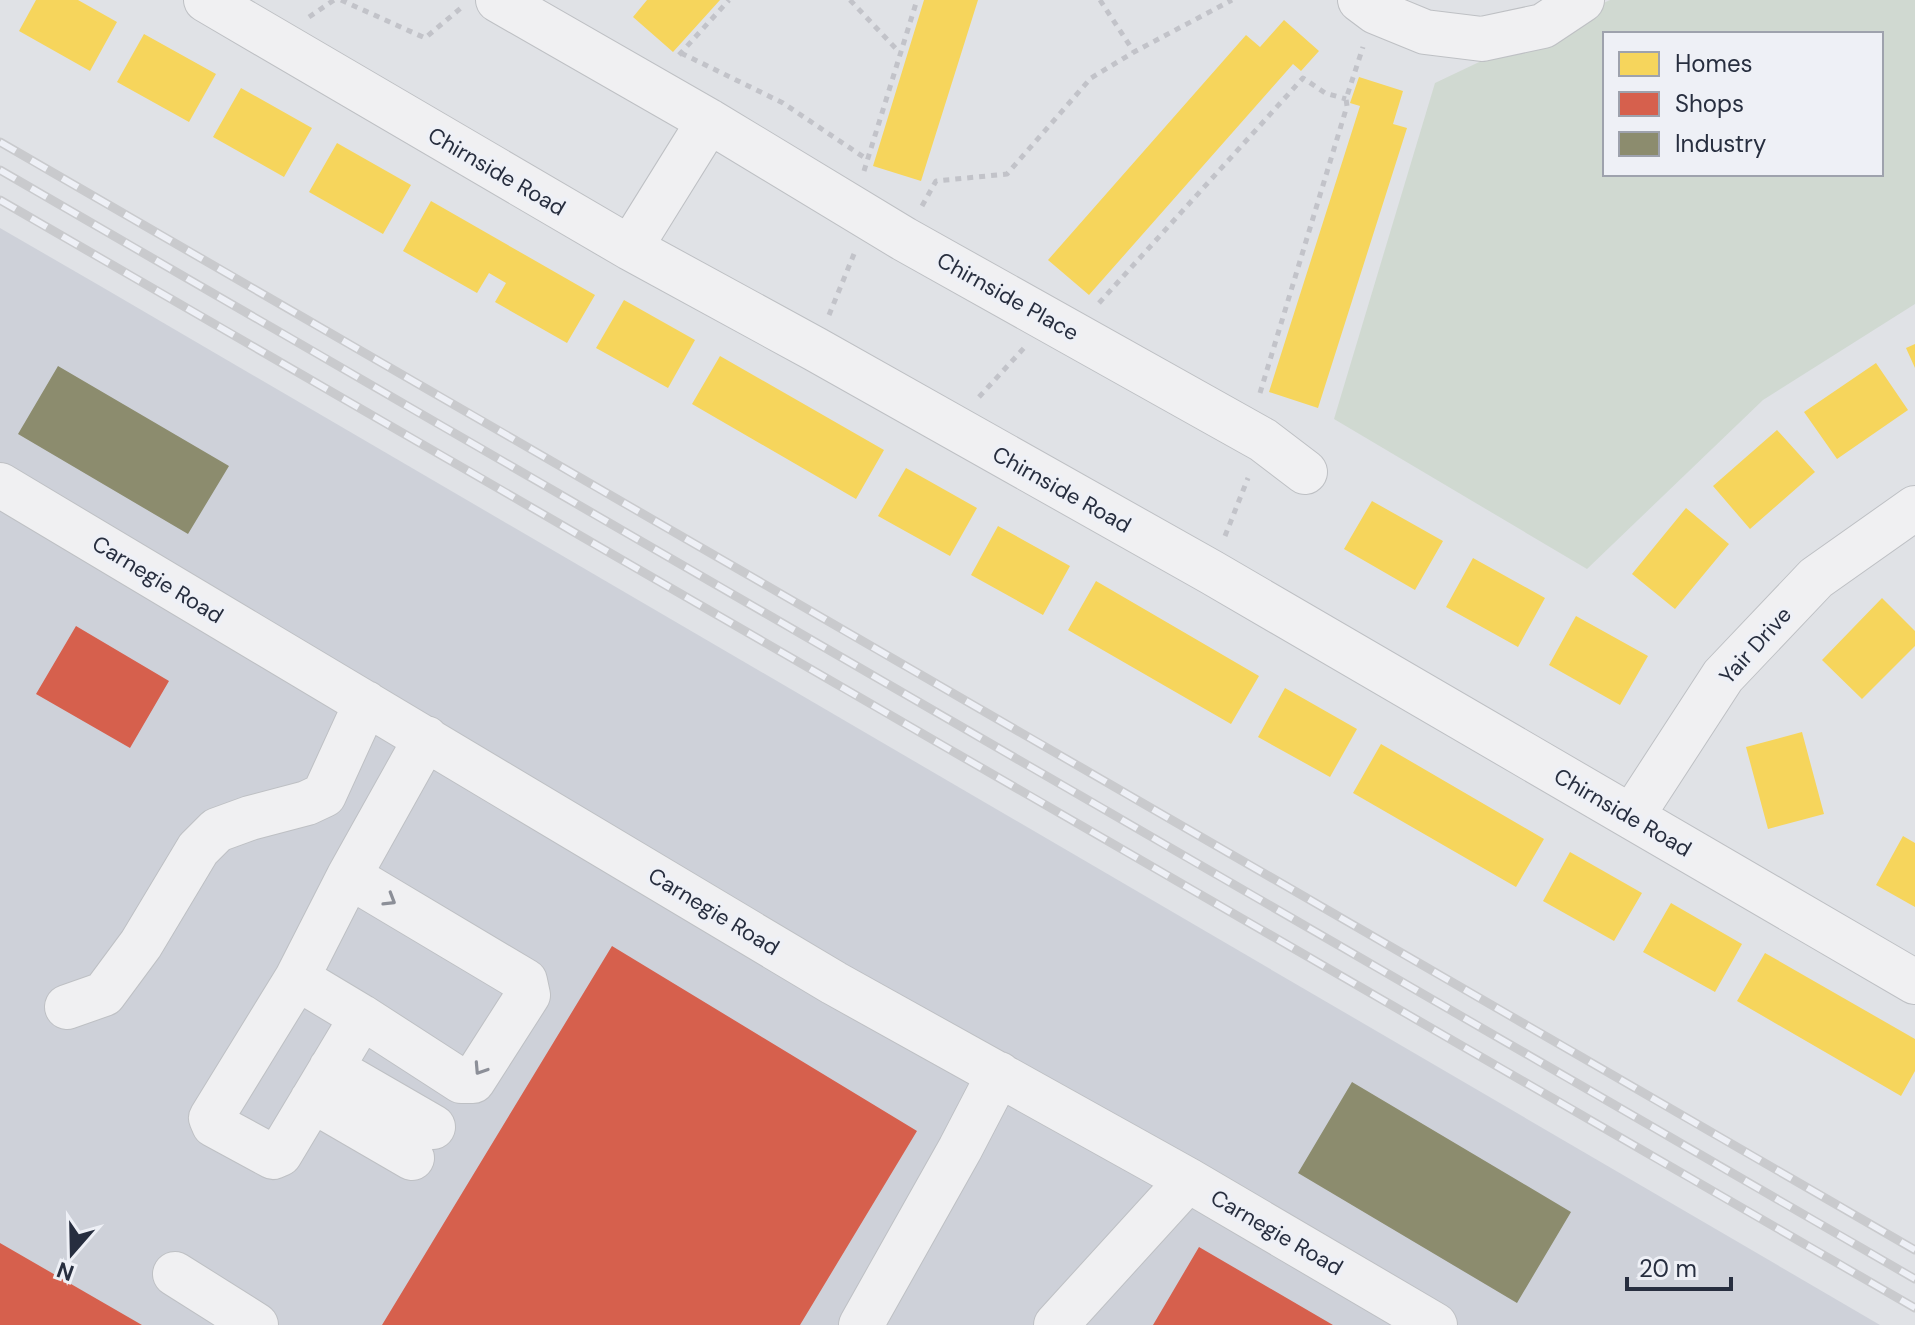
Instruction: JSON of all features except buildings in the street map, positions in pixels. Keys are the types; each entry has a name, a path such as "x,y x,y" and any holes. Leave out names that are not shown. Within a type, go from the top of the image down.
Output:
{"street":[{"name":"Chirnside Road","path":"206,0 630,248 1211,572 1915,982"},
{"name":"Chirnside Place","path":"498,0 709,121 872,220 1256,436 1305,472"},
{"path":"1368,6 1425,32 1482,39 1543,26 1582,0"},
{"path":"630,248 709,121"},
{"name":"Carnegie Road","path":"0,485 834,983 1188,1180 1435,1325"},
{"name":"Yair Drive","path":"1632,816 1723,676 1816,578 1915,508"},
{"path":"67,1007 104,994 141,944 198,849 217,830 324,795 366,703"},
{"path":"362,1017 280,1154 273,1157 214,1125 211,1118 297,978 349,876 426,738"},
{"path":"297,978 461,1081 473,1081 528,995 525,981 349,876"},
{"path":"861,1325 999,1074"},
{"path":"322,1084 422,1142"},
{"path":"1063,1322 1188,1180"},
{"path":"175,1274 256,1325"}],"path":[{"path":"341,0 425,38 471,0"},
{"path":"674,60 729,0"},
{"path":"850,0 901,54"},
{"path":"815,349 872,220 866,169 917,0"},
{"path":"1100,0 1134,52"},
{"path":"872,220 936,181 1007,174 1091,78 1232,0"},
{"path":"1211,572 1256,436 1347,106 1346,99 1368,6"},
{"path":"681,53 783,103 868,160"},
{"path":"1099,303 1303,78 1325,93 1346,99"},
{"path":"952,427 1051,320"}],"shaded area":[{"path":"1610,0 1915,0 1915,304 1763,400 1587,569 1334,419 1435,83"},
{"path":"0,228 102,287 1880,1325 0,1325"}],"railway":[{"path":"0,142 1915,1250"},
{"path":"0,170 1915,1279"},
{"path":"0,200 1915,1308"}]}
